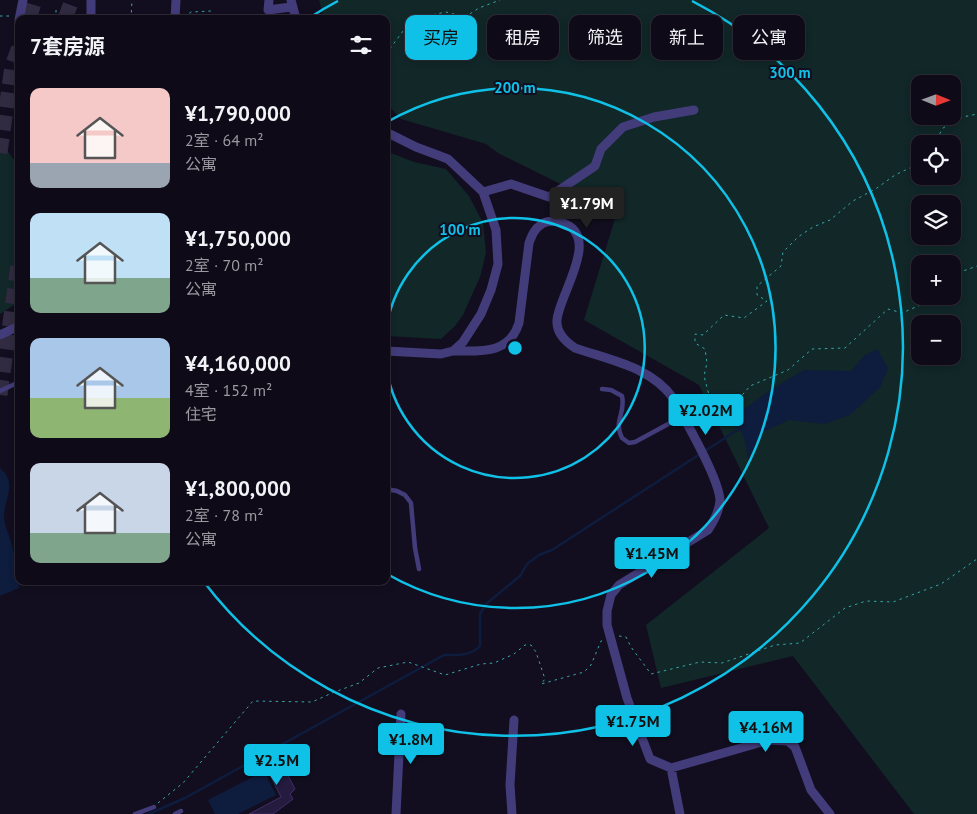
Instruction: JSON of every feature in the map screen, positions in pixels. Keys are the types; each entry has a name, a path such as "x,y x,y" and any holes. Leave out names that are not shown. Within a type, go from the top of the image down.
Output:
{"street":[{"path":"18,15 23,0"},
{"path":"91,0 91,15"},
{"path":"175,15 176,0"},
{"path":"269,0 268,10 291,3 295,15"},
{"path":"483,192 511,184 549,197 595,166 601,149 623,127 654,117 694,110"},
{"path":"390,134 416,147 448,159 483,192 496,230 498,264 491,290 481,314 463,342 453,351"},
{"path":"390,351 441,354 453,351 483,351 498,347 509,340 519,323 529,243 533,232 543,223 556,221 568,225 576,234 581,249 557,321 560,333 566,342 575,348 638,369 665,387 683,416 718,485 720,501 717,516 708,530 619,585 611,595 607,611 612,644 627,698 650,758 671,768 769,740 788,741 795,747 811,790 830,814"},
{"path":"0,335 15,328"},
{"path":"396,814 401,714"},
{"path":"512,814 510,785 514,720"},
{"path":"671,768 680,814"}],"lane":[{"path":"0,391 15,384"},
{"path":"602,389 611,390 622,396 623,406 618,425 622,438 630,443 683,416"},
{"path":"390,490 405,495 411,503 418,569"},
{"path":"135,814 154,807"},
{"path":"175,814 181,811"}],"path":[{"path":"131,15 132,0"},
{"path":"390,49 412,19 446,12 465,17 479,8 500,0"},
{"path":"56,8 56,15"},
{"path":"187,15 191,12 211,11 212,15"},
{"path":"0,16 15,18"},
{"path":"939,135 943,128 963,117 977,114"},
{"path":"714,404 709,395 704,376 707,363 705,348 695,343 694,334 703,335 724,315 744,318 767,301 757,295 757,286 781,266 783,252 798,237 813,227 830,220 853,200 878,188 895,175 911,167"},
{"path":"961,272 977,266"},
{"path":"672,396 677,390 698,411 714,404 737,400 750,386 788,370 812,349 845,348 888,309 902,313 920,305"},
{"path":"154,807 183,783 253,701 312,702 359,683 378,668 408,662 445,674 480,664 494,663 514,654 525,645 531,645 536,652 544,679 541,684 584,672 590,665 601,641 612,644 618,636 626,637 651,674 700,662 722,663 775,645 800,643 845,608 866,602 893,602 941,584 977,559"}],"green space":[{"path":"319,0 977,0 977,814 914,814 793,656 661,688 646,625 769,528 699,385 584,320 617,212 498,153 486,144 401,119 390,107 390,15 323,15"},
{"path":"0,141 15,161 15,305 0,314"},
{"path":"390,153 414,162 446,169 469,196 483,223 486,253 480,277 463,315 455,326 441,339 390,336"}],"water":[{"path":"877,349 888,368 880,387 850,415 825,424 789,420 763,432 748,459 744,437 734,423 722,414 744,409 804,370 851,371 865,355"},
{"path":"0,468 6,474 9,486 4,519 15,559 15,585 19,585 19,588 0,596"},
{"path":"264,771 276,795 238,814 215,814 208,800"}],"building":[{"path":"277,754 295,789 290,794 293,799 273,814 249,814 281,797 263,761"}],"waterway":[{"path":"705,451 739,429"},
{"path":"149,814 185,798 444,655 472,652 480,646 480,614 486,604 520,576 527,564 539,555 552,550 700,454"}],"tunnel":[{"path":"30,15 35,0"},
{"path":"66,15 72,0"},
{"path":"0,153 12,66 15,58"},
{"path":"0,395 15,287"}]}
